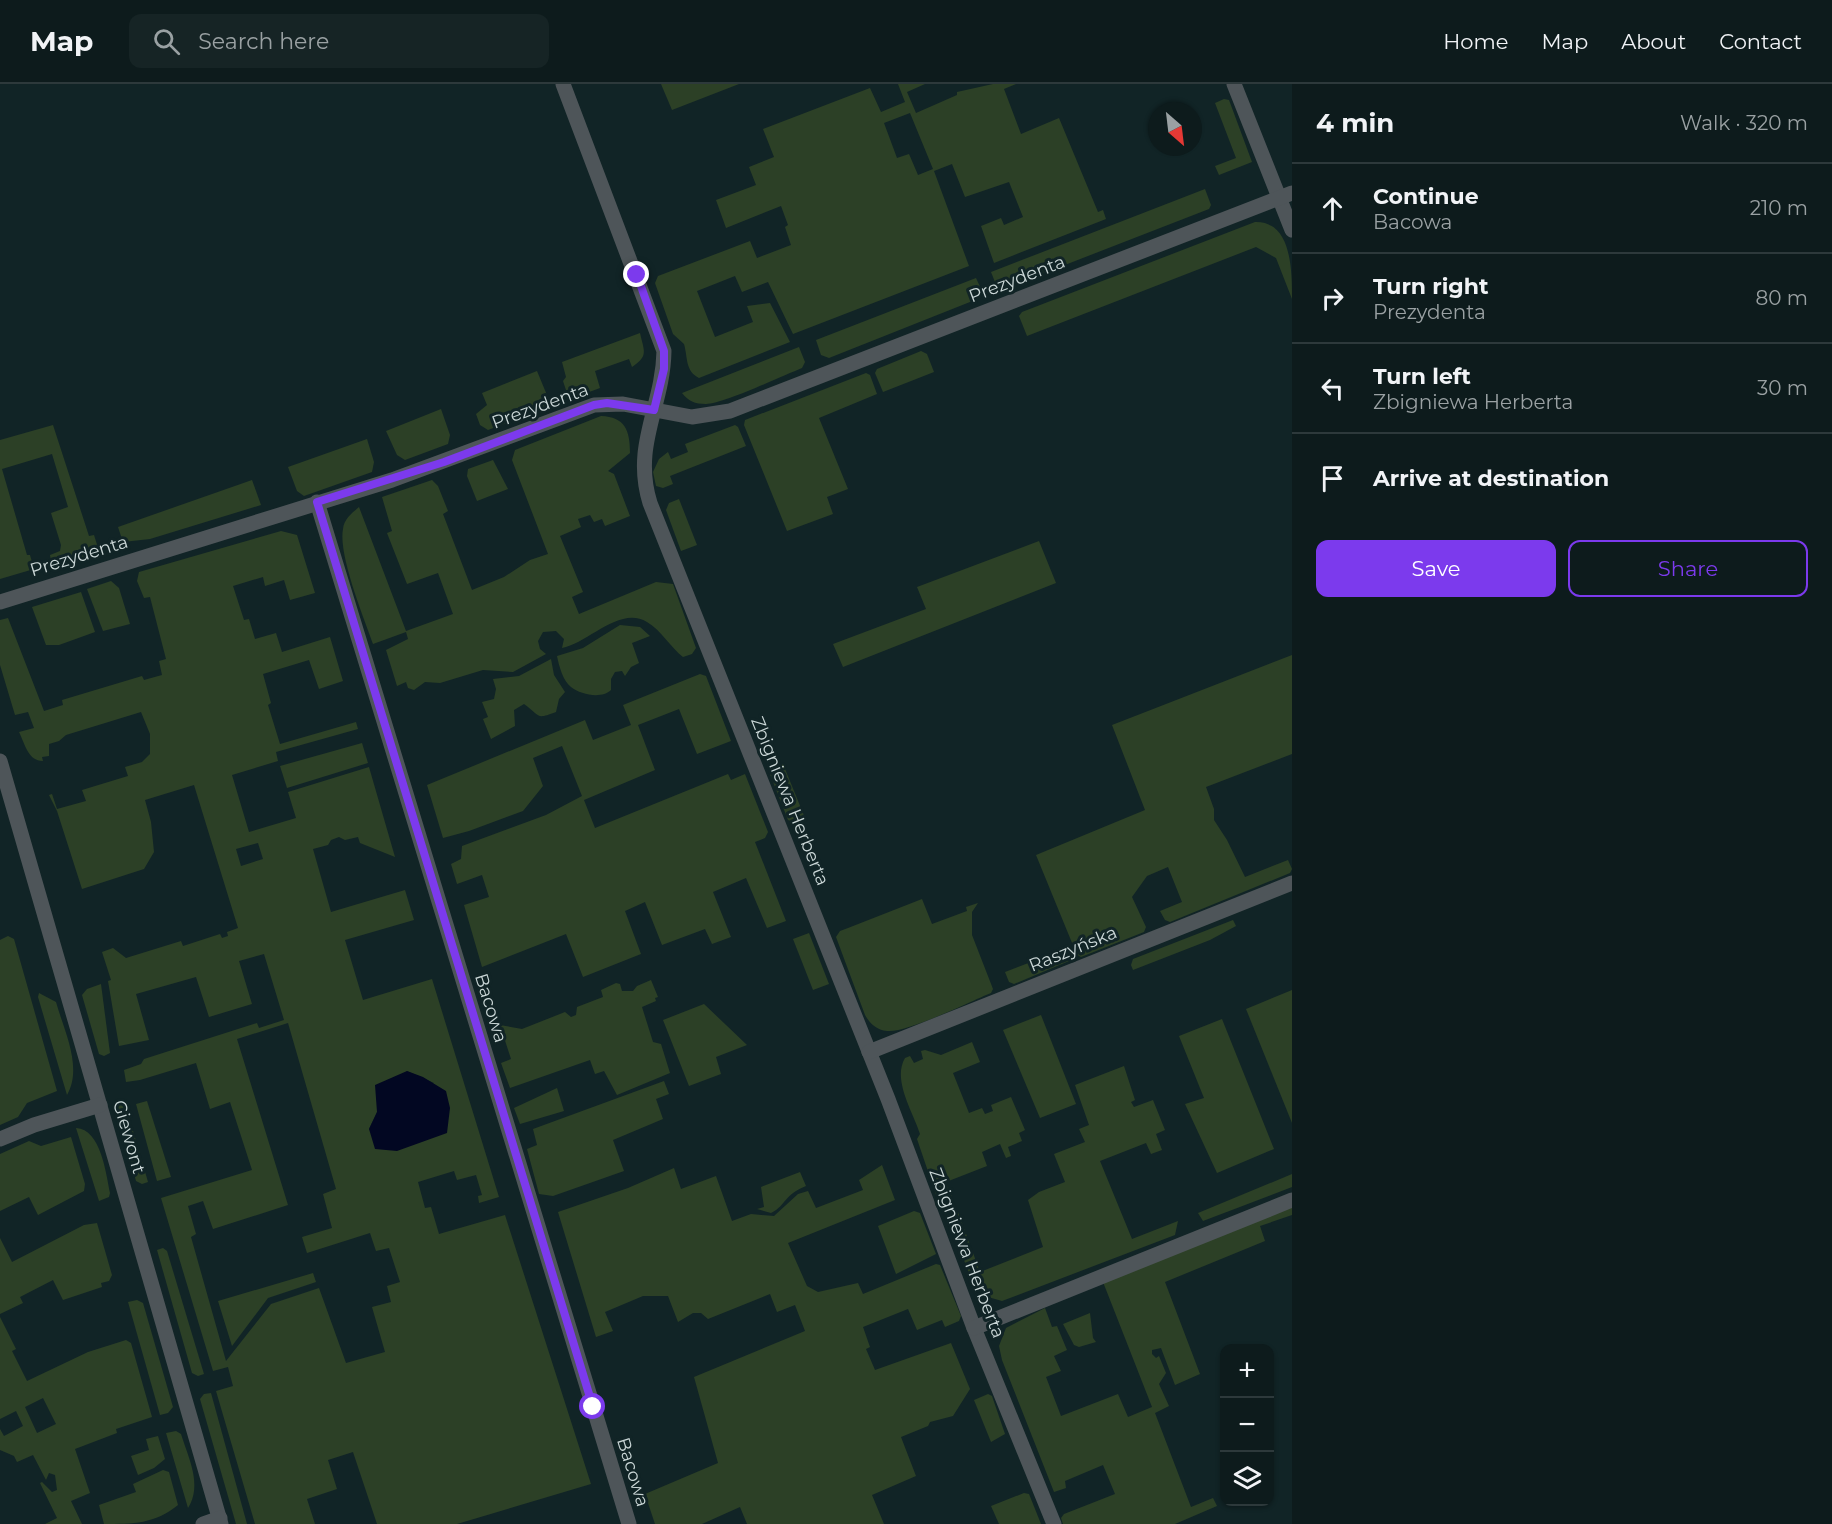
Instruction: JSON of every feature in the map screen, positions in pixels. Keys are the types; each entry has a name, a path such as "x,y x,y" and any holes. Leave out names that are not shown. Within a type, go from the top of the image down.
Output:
{"street":[{"name":"Zbigniewa Herberta","path":"562,84 662,343 664,369 644,450 642,468 650,503 869,1052 974,1328 1054,1524"},
{"path":"1234,84 1286,196 1292,230"},
{"name":"Prezydenta","path":"0,602 444,462 594,405 607,403 693,417 711,416 730,411 1286,196"},
{"name":"Bacowa","path":"317,502 629,1524"},
{"name":"Giewont","path":"0,761 220,1521"},
{"name":"Raszyńska","path":"869,1052 1292,883"},
{"path":"0,1139 56,1118 100,1105"},
{"path":"974,1328 1292,1200"},
{"path":"203,1524 220,1521"}],"green space":[{"path":"661,84 739,84 672,110"},
{"path":"898,84 925,84 907,92 916,113 957,95 957,92 993,84 1016,84 1004,89 1021,134 1059,118 1098,212 1103,210 1106,219 994,263 981,226 1001,218 1004,225 1023,217 1009,182 965,197 952,164 934,171 969,266 793,334 768,282 742,292 735,276 697,291 715,337 753,322 747,306 770,303 790,342 699,378 694,375 689,368 684,344 673,334 655,283 658,276 750,241 757,258 791,245 785,227 788,225 781,206 726,228 716,200 756,185 749,167 774,157 763,129 870,88 881,112 905,102","holes":["910,113 933,169 918,175 909,154 897,158 884,123"]},
{"path":"1224,99 1229,100 1252,162 1219,175 1215,166 1236,158 1215,103"},
{"path":"1205,189 1211,205 1209,209 1003,289 997,287 991,272"},
{"path":"1255,222 1267,224 1283,239 1290,262 1292,299 1276,258 1256,247 1027,336 1019,316 1022,312"},
{"path":"976,278 983,293 980,298 829,358 821,355 816,340"},
{"path":"640,333 644,349 641,360 632,367 629,359 595,371 600,388 573,398 567,393 563,381 566,377 562,362"},
{"path":"799,347 805,362 802,368 739,395 706,404 692,402 682,393"},
{"path":"921,351 927,354 934,372 883,392 875,373 877,369"},
{"path":"537,371 549,400 549,407 488,430 480,425 476,414 487,405 482,393"},
{"path":"866,373 870,375 877,394 819,418 848,489 827,497 833,514 787,531 744,425 745,420"},
{"path":"441,409 450,435 448,444 405,460 397,455 386,431"},
{"path":"601,416 616,419 627,431 630,453 608,471 614,474 630,516 605,526 602,519 594,522 590,515 578,519 581,527 560,536 583,592 572,597 579,614 656,582 673,584 696,648 692,654 683,657 652,625 637,618 626,618 615,621 572,645 562,648 564,639 556,631 543,632 538,641 540,649 546,654 513,672 483,670 440,683 425,682 414,690 408,688 406,682 397,686 386,650 408,639 406,632 373,644 344,554 342,540 347,519 359,507 406,631 453,614 438,573 407,584 387,533 392,531 382,497 432,480 438,486 448,511 443,514 472,590 504,577 530,560 548,554 512,460 515,450"},
{"path":"53,425 89,536 94,535 99,551 95,556 57,570 52,568 50,555 60,551 61,545 51,513 68,507 52,454 2,469 27,555 30,555 34,569 0,579 0,440"},
{"path":"735,425 746,446 670,476 673,484 663,488 656,486 653,472 659,459 668,452 671,459 688,452 685,444"},
{"path":"367,439 374,462 372,472 304,496 297,491 288,467"},
{"path":"493,460 508,489 477,501 467,476 468,469"},
{"path":"252,480 261,505 150,539 123,542 118,527"},
{"path":"679,499 697,545 681,551 666,510 669,503"},
{"path":"281,531 297,535 315,593 290,600 284,580 265,586 263,577 233,586 244,620 249,619 255,639 276,633 282,652 330,637 343,681 319,689 309,660 263,674 271,703 268,705 280,744 356,722 358,729 276,752 278,761 232,775 249,832 296,818 288,792 369,767 395,857 360,843 358,837 345,840 339,837 331,840 328,845 313,849 331,912 405,890 414,920 345,940 363,1000 432,979 499,1197 479,1203 478,1196 482,1195 476,1175 457,1180 454,1171 418,1182 425,1208 431,1207 439,1234 505,1215 591,1484 457,1524 377,1524 353,1452 328,1460 337,1489 307,1499 315,1524 255,1524 216,1391 233,1386 228,1367 213,1371 161,1198 252,1170 230,1102 210,1109 196,1063 126,1082 124,1070 141,1064 144,1059 257,1023 259,1028 284,1020 264,954 239,961 252,1004 209,1017 196,977 136,994 149,1040 119,1046 108,981 111,980 102,952 113,948 126,958 181,941 183,946 220,934 222,938 228,936 227,932 238,928 194,785 145,800 151,822 154,852 144,869 82,889 57,811 49,795 52,794 57,809 86,801 82,790 128,776 125,767 142,762 150,754 150,734 141,712 66,735 59,741 49,744 49,756 42,757 43,761 38,760 30,755 19,732 34,728 28,712 15,715 0,665 0,620 8,618 44,711 63,705 62,700 142,676 144,680 162,675 159,661 166,659 150,597 144,598 137,581 139,572","holes":["258,843 263,859 241,866 236,849","288,1023 336,1189 323,1194 332,1228 302,1237 307,1253 370,1233 376,1251 389,1248 400,1282 387,1286 391,1302 372,1307 385,1352 346,1363 319,1288 271,1304 226,1361 191,1237 196,1234 188,1206 203,1201 213,1229 288,1205 237,1039","407,1071 434,1083 369,1129 377,1112"]},
{"path":"1039,541 1056,583 843,667 833,644 926,609 917,587"},
{"path":"111,581 119,588 130,624 103,631 87,589"},
{"path":"81,592 95,632 59,645 46,645 32,607"},
{"path":"620,625 640,627 650,636 632,643 639,663 631,667 625,676 622,671 615,672 611,679 611,690 607,693 591,695 571,687 560,669 557,656 583,648"},
{"path":"1292,655 1292,754 1206,787 1214,809 1214,820 1227,840 1245,877 1288,860 1292,869 1290,873 1170,922 1165,920 1160,911 1182,902 1168,867 1147,876 1132,897 1146,927 1144,932 1081,957 1077,955 1036,855 1145,810 1112,725"},
{"path":"551,659 554,675 565,692 559,699 556,712 539,716 524,704 514,710 515,726 491,739 483,719 488,717 482,702 494,699 496,689 493,679 519,676"},
{"path":"700,674 706,676 731,741 697,754 679,709 638,725 655,770 584,800 595,828 728,774 731,780 745,774 768,832 765,838 755,842 786,921 767,928 746,878 713,892 731,937 712,944 705,929 662,945 645,902 625,911 641,954 583,977 566,934 482,967 464,905 489,897 482,875 457,884 451,864 461,859 462,846 546,815 582,796 562,746 533,758 543,786 523,811 443,838 427,785 585,720 593,740 631,725 623,705"},
{"path":"362,743 368,763 287,788 280,766"},
{"path":"783,764 805,818 793,822 788,820 770,774 772,769"},
{"path":"922,899 932,924 967,911 966,907 978,903 972,912 972,935 993,989 991,993 923,1022 896,1030 883,1030 874,1026 865,1015 836,937 840,931"},
{"path":"1233,920 1236,926 1210,940 1133,970 1131,965 1133,959"},
{"path":"809,933 829,984 813,990 793,939"},
{"path":"8,936 14,939 57,1091 27,1103 18,1117 0,1125 0,940"},
{"path":"1065,949 1069,961 1014,984 1009,982 1005,972"},
{"path":"651,980 658,997 655,998 656,1001 642,1007 653,1042 661,1044 670,1073 617,1095 604,1071 595,1074 590,1060 510,1088 501,1063 511,1059 500,1025 522,1029 565,1012 571,1017 576,1015 577,1007 603,997 601,990 616,983 620,984 622,991 633,991 637,986"},
{"path":"101,984 110,1053 104,1056 99,1054 82,995 87,989"},
{"path":"1292,990 1292,1123 1246,1009"},
{"path":"39,993 56,1002 71,1049 73,1073 67,1095 38,997"},
{"path":"704,1004 747,1045 716,1057 721,1074 689,1086 663,1020"},
{"path":"1041,1015 1076,1104 1040,1118 1003,1030"},
{"path":"1222,1019 1274,1149 1217,1173 1185,1104 1204,1098 1179,1036"},
{"path":"972,1042 980,1062 953,1073 969,1113 982,1108 985,1114 993,1111 991,1105 1011,1097 1025,1130 1019,1133 1022,1141 1008,1147 1011,1156 1006,1158 1000,1144 982,1152 987,1166 946,1182 952,1197 943,1200 937,1198 917,1139 920,1134 902,1086 902,1067 905,1058 910,1056 914,1063 923,1059 921,1051 941,1055"},
{"path":"1124,1066 1135,1100 1131,1102 1134,1107 1153,1100 1165,1130 1156,1134 1162,1150 1151,1154 1146,1143 1100,1161 1132,1239 1178,1221 1175,1235 1002,1301 981,1295 974,1286 948,1219 958,1212 980,1272 1043,1247 1028,1200 1039,1192 1065,1182 1054,1154 1085,1142 1079,1129 1089,1125 1075,1085"},
{"path":"664,1081 669,1094 656,1099 663,1119 613,1140 624,1171 553,1196 539,1194 527,1149 537,1145 533,1129"},
{"path":"557,1088 564,1111 520,1124 514,1108"},
{"path":"124,1100 148,1182 142,1184 136,1181 116,1108 118,1102"},
{"path":"147,1101 171,1177 157,1181 136,1104"},
{"path":"76,1128 84,1130 91,1136 101,1154 110,1193 109,1197 99,1201"},
{"path":"71,1137 85,1184 84,1191 38,1215 29,1197 0,1211 0,1154 29,1141 41,1146"},
{"path":"882,1165 895,1200 788,1243 807,1286 818,1292 858,1283 863,1294 936,1264 940,1265 961,1316 959,1321 945,1327 942,1320 917,1330 908,1309 863,1327 870,1347 866,1349 875,1370 951,1343 970,1389 953,1416 930,1422 928,1426 901,1437 916,1476 872,1495 884,1524 747,1524 740,1507 702,1524 655,1524 645,1494 718,1463 694,1377 805,1331 795,1305 777,1312 770,1294 708,1319 701,1313 693,1313 678,1322 668,1296 643,1296 605,1312 613,1331 596,1337 558,1212 628,1188 674,1168 681,1189 716,1176 732,1221 751,1214 774,1216 798,1194 808,1191 816,1208 863,1190 859,1180"},
{"path":"800,1172 806,1186 789,1196 780,1207 771,1213 757,1209 764,1207 761,1187"},
{"path":"1292,1174 1292,1187 1203,1221 1198,1213"},
{"path":"1292,1206 1292,1215 1260,1226 1265,1241 1165,1282 1200,1374 1175,1385 1161,1348 1152,1350 1156,1358 1159,1356 1166,1373 1159,1384 1169,1406 1155,1413 1191,1507 1213,1498 1217,1506 1175,1524 1063,1524 1061,1518 1064,1514 1115,1494 1103,1465 1065,1481 1066,1488 1054,1492 1002,1360 999,1346 1006,1328 1045,1308 1052,1327 1057,1326 1067,1350 1054,1356 1061,1371 1046,1377 1061,1416 1118,1394 1128,1417 1152,1407 1103,1282"},
{"path":"914,1211 920,1213 936,1254 896,1274 878,1226"},
{"path":"97,1223 112,1275 109,1281 101,1283 102,1287 63,1300 53,1280 20,1297 23,1303 0,1314 0,1238 12,1262 84,1225"},
{"path":"163,1248 167,1251 204,1374 198,1376 192,1373 157,1250"},
{"path":"313,1273 316,1282 268,1298 232,1346 218,1301"},
{"path":"137,1300 143,1303 173,1407 168,1413 160,1415 128,1302"},
{"path":"1090,1313 1093,1338 1096,1342 1079,1347 1074,1345 1063,1324"},
{"path":"0,1317 16,1349 12,1351 27,1381 88,1352 126,1340 131,1343 152,1417 116,1429 117,1433 75,1449 90,1493 71,1501 82,1524 45,1524 57,1518 40,1483 42,1482 52,1492 57,1490 55,1475 49,1473 46,1480 33,1455 17,1462 14,1456 0,1450 0,1429 4,1436 23,1426 16,1411 0,1419","holes":["43,1398 56,1424 37,1433 25,1407"]},
{"path":"211,1393 247,1524 236,1524 200,1399 204,1394"},
{"path":"988,1394 992,1396 1005,1434 991,1442 974,1400"},
{"path":"176,1431 181,1434 193,1471 194,1490 188,1508 166,1433"},
{"path":"158,1436 165,1459 154,1468 138,1475 131,1456 149,1450 146,1439"},
{"path":"163,1470 169,1472 178,1505 161,1516 143,1522 104,1524 99,1505 136,1492 133,1484"},
{"path":"1024,1493 1029,1494 1041,1524 999,1524 991,1506"}],"water":[{"path":"407,1071 423,1077 446,1091 450,1108 447,1133 397,1151 375,1149 369,1129 377,1112 375,1085"}],"route":[{"path":"593,1407 317,502 466,455 594,405 607,403 654,410 664,369 664,351 637,275"}]}
